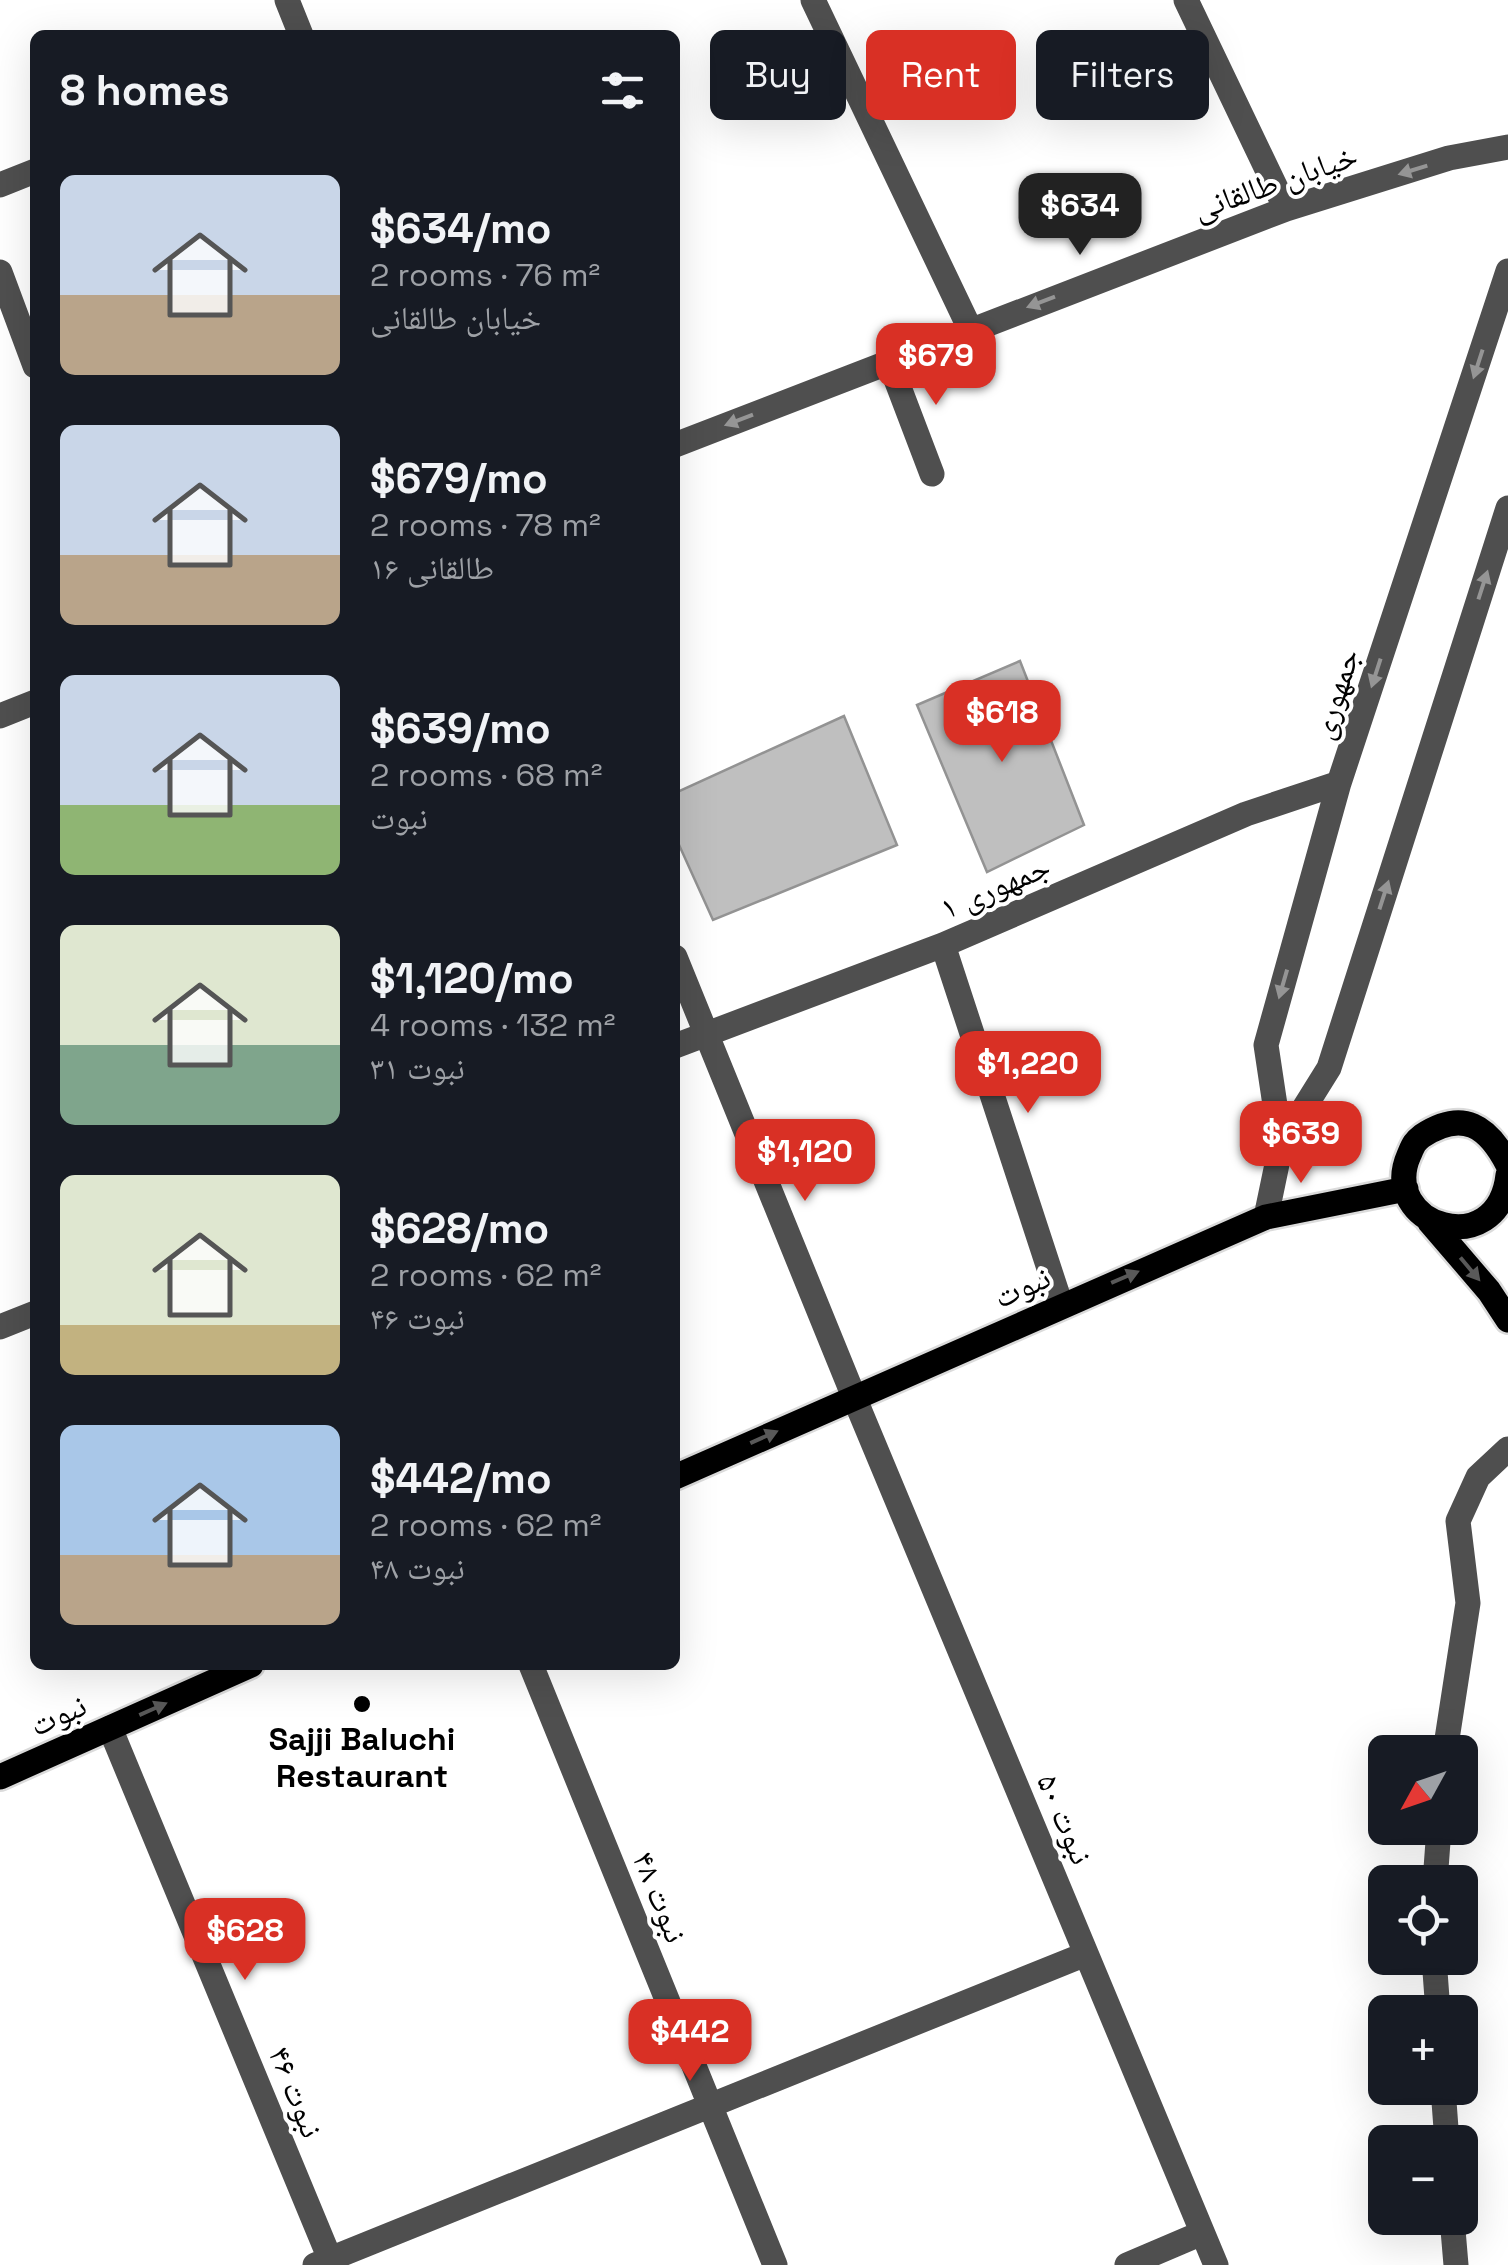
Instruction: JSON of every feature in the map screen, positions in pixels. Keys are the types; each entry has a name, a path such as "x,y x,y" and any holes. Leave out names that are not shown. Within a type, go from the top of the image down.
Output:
{"main road":[{"path":"1428,1221 1457,1229 1486,1220 1505,1197 1508,1183 1507,1161 1496,1140 1470,1124 1440,1124 1415,1141 1403,1168 1408,1198 1508,1320"},
{"name":"نبوت","path":"680,1474 1266,1217 1406,1189"},
{"name":"نبوت","path":"0,1776 240,1670"}],"street":[{"path":"286,0 299,30"},
{"path":"813,0 970,330"},
{"path":"1186,0 1286,210"},
{"name":"خیابان طالقانی","path":"680,443 1286,210 1449,158 1508,147"},
{"path":"0,185 30,172"},
{"name":"جمهوری","path":"1266,1217 1280,1145 1266,1045 1339,784 1508,271"},
{"path":"0,272 30,353"},
{"path":"889,361 932,474"},
{"name":"جمهوری","path":"1280,1145 1329,1068 1508,508"},
{"path":"0,716 30,704"},
{"name":"جمهوری ۱","path":"680,1044 943,945 1246,814 1339,784"},
{"path":"943,945 1061,1305"},
{"name":"نبوت ۵۰","path":"680,969 1216,2265"},
{"path":"0,1328 30,1315"},
{"path":"1449,1735 1468,1603 1458,1520 1478,1477 1508,1449"},
{"name":"نبوت ۴۸","path":"533,1670 774,2265"},
{"name":"نبوت ۴۶","path":"110,1728 322,2262"},
{"path":"322,2262 1086,1954"},
{"path":"1127,2265 1202,2233"},
{"path":"1453,2235 1456,2265"}],"building":[{"path":"1020,661 1084,825 987,872 917,705"},
{"path":"844,716 897,845 713,920 680,847 680,791"}],"place":[{"name":"Sajji Baluchi Restaurant","path":"362,1704"}]}
